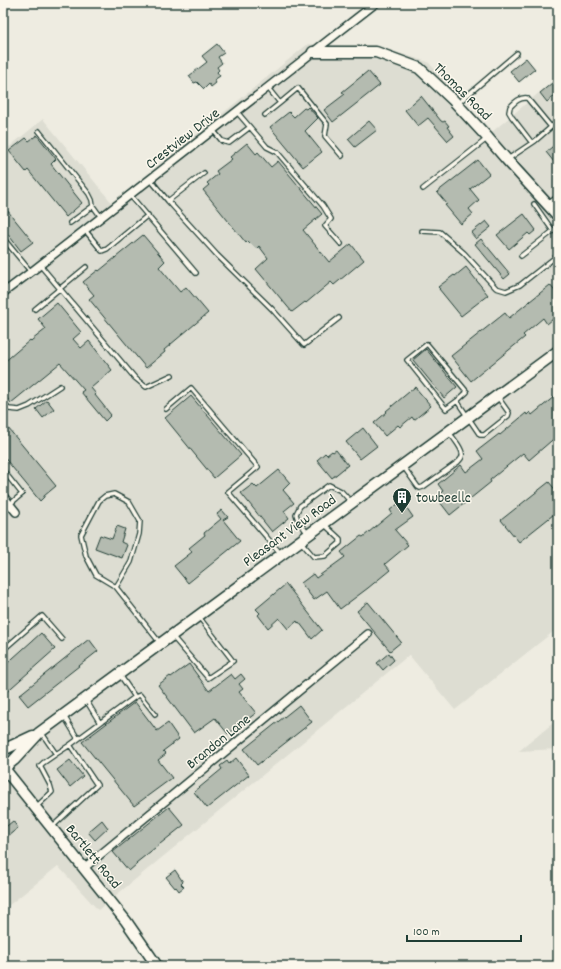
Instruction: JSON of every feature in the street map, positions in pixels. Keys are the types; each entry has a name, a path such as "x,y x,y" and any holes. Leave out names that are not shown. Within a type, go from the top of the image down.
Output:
{"main road":[{"name":"Thomas Road","path":"314,52 376,52 419,68 488,138 558,216"},
{"name":"Pleasant View Road","path":"3,750 40,732 63,716 558,351"},
{"name":"Pleasant View Road","path":"3,768 14,760 40,732"},
{"name":"Bartlett Road","path":"3,768 52,827 126,921 157,966"}],"street":[{"name":"Crestview Drive","path":"3,293 376,3"},
{"path":"3,496 16,512"},
{"name":"Brandon Lane","path":"84,868 368,634"}],"lane":[{"path":"456,104 517,53"},
{"path":"268,88 280,103"},
{"path":"265,115 298,88 327,124 325,136 342,156"},
{"path":"532,143 509,112 510,107 518,100 523,97 527,98 551,127"},
{"path":"237,112 267,147 277,152 323,206 331,219 325,226 341,244"},
{"path":"507,160 532,143 558,121"},
{"path":"213,130 222,141 229,143 250,128"},
{"path":"39,132 89,194 93,206 102,217"},
{"path":"423,189 488,138"},
{"path":"168,201 204,173"},
{"path":"150,179 217,255 272,309 304,345 339,318"},
{"path":"130,194 196,273"},
{"path":"548,204 558,196"},
{"path":"534,204 553,231"},
{"path":"70,223 93,206"},
{"path":"85,230 102,251 107,249 148,215"},
{"path":"521,256 558,228"},
{"path":"422,231 440,232 464,253 496,288 506,291 520,285 558,255"},
{"path":"3,238 31,272"},
{"path":"40,265 135,378 146,387 172,375"},
{"path":"35,308 86,267"},
{"path":"427,344 467,392 456,401 446,409 407,360 427,344"},
{"path":"3,403 9,409 19,410 29,406 60,386"},
{"path":"166,409 191,388 258,467 228,492 282,555"},
{"path":"456,401 480,435 484,435 508,416 509,413 497,396"},
{"path":"403,466 420,488 458,462 463,455 462,451 449,432"},
{"path":"3,470 5,475 22,494 10,504"},
{"path":"309,535 298,520 296,514 300,506 329,485 341,491 352,503"},
{"path":"116,586 131,562 139,534 140,521 129,502 114,494 105,496 99,501 81,535 86,556 96,575 116,586 160,644"},
{"path":"300,541 314,557 325,556 340,543 340,539 324,524"},
{"path":"3,650 42,616 62,638"},
{"path":"171,636 208,678 233,661 198,616"},
{"path":"119,674 135,697"},
{"path":"35,807 52,792 40,766 43,762 70,745 135,697 140,695 155,714"},
{"path":"85,699 100,723"},
{"path":"63,716 78,739"},
{"path":"40,732 56,754"},
{"path":"52,827 97,785 70,745"}],"shaded area":[{"path":"308,44 382,48 428,62 492,132 558,77 558,628 455,710 409,655 98,910 58,866 3,910 3,152 43,119 112,203"},
{"path":"558,719 558,749 519,751"}],"building":[{"path":"217,44 224,53 218,57 222,63 217,67 219,70 217,72 220,76 214,80 216,83 211,87 209,84 204,89 197,82 194,83 189,76 207,62 202,56"},
{"path":"526,58 535,69 519,82 510,71"},
{"path":"368,71 380,85 333,122 324,110 345,94 342,92"},
{"path":"558,78 558,93 547,102 540,93"},
{"path":"421,96 441,121 445,121 449,126 447,127 454,136 448,141 428,118 418,126 405,110"},
{"path":"308,107 318,118 305,131 322,152 303,167 270,127 289,112 294,117 304,108 306,109"},
{"path":"369,121 377,130 355,147 348,139"},
{"path":"37,135 56,159 51,164 82,203 66,217 28,170 26,172 9,151 26,138 29,141"},
{"path":"558,142 558,167 546,152"},
{"path":"247,143 256,154 258,152 271,167 278,161 322,214 303,230 329,262 351,244 364,260 334,285 331,282 306,303 305,302 292,312 256,269 268,258 259,246 256,249 248,241 246,243 203,190 209,185 207,183 218,174 216,171 232,159 230,157"},
{"path":"478,160 489,174 470,189 479,200 469,209 473,214 461,224 445,205 447,204 437,192"},
{"path":"3,205 33,242 21,251 3,228"},
{"path":"524,214 536,230 530,235 528,233 509,249 497,235"},
{"path":"486,221 491,227 476,239 471,233"},
{"path":"143,235 165,261 159,267 180,292 186,287 208,313 164,350 165,352 146,368 89,299 94,295 83,282 98,270 99,271"},
{"path":"481,239 510,274 504,279 475,244"},
{"path":"466,267 488,295 461,316 438,287"},
{"path":"550,285 558,295 558,315 547,324 543,318 523,335 525,337 471,381 451,356 505,313 509,318"},
{"path":"57,303 81,332 73,339 81,348 89,341 112,370 91,388 111,415 105,421 81,392 84,390 60,363 11,403 3,393 3,363 30,340 31,341 46,329 38,319"},
{"path":"426,349 457,387 444,398 413,360"},
{"path":"415,387 431,406 414,420 412,417 400,427 398,425 385,436 374,423"},
{"path":"191,396 241,455 214,478 165,418"},
{"path":"555,396 558,399 558,435 529,460 523,453 490,480 491,482 450,515 436,497 443,491 438,484 461,465 466,472 483,459 477,451 499,434 500,435 526,413 527,415 530,412 532,415"},
{"path":"47,400 54,409 43,418 36,409"},
{"path":"3,422 56,486 40,501 3,456"},
{"path":"363,428 377,446 360,459 346,442"},
{"path":"336,450 348,465 332,478 317,460 325,453 327,455"},
{"path":"279,470 290,483 283,490 294,503 284,511 289,518 272,532 241,493 253,484 257,488"},
{"path":"549,482 558,493 558,511 519,542 501,520"},
{"path":"402,501 413,517 395,530 408,545 385,564 390,570 340,609 327,591 314,600 301,583 313,574 316,578 345,557 341,552 361,536 363,537 392,513 390,510"},
{"path":"222,510 228,517 223,520 240,541 188,583 174,566 192,552 189,548 221,519 217,514"},
{"path":"117,526 125,529 121,542 127,545 122,558 95,548 100,535 112,539"},
{"path":"286,584 322,630 312,639 297,621 288,629 279,618 268,628 258,615 260,613 256,609"},
{"path":"368,602 401,642 390,651 357,611"},
{"path":"41,633 55,649 3,695 3,667"},
{"path":"89,639 98,651 28,706 19,695"},
{"path":"389,653 394,660 383,670 377,663"},
{"path":"189,664 209,691 231,674 235,679 241,674 245,679 239,684 243,689 239,692 256,713 228,734 215,718 194,733 158,685"},
{"path":"135,702 157,731 168,723 179,739 163,751 166,754 158,760 172,778 134,806 82,742"},
{"path":"299,705 312,722 257,765 244,749"},
{"path":"236,758 249,775 207,808 194,792 222,769 220,766 227,761 229,764"},
{"path":"70,760 83,776 70,787 57,770"},
{"path":"169,807 184,825 136,863 137,864 129,871 113,852"},
{"path":"102,820 108,828 95,840 88,832"},
{"path":"13,821 18,828 3,840 3,829"},
{"path":"175,870 183,882 181,884 184,887 179,891 166,877"}],"place":[{"name":"towbeellc","path":"402,514"}]}
